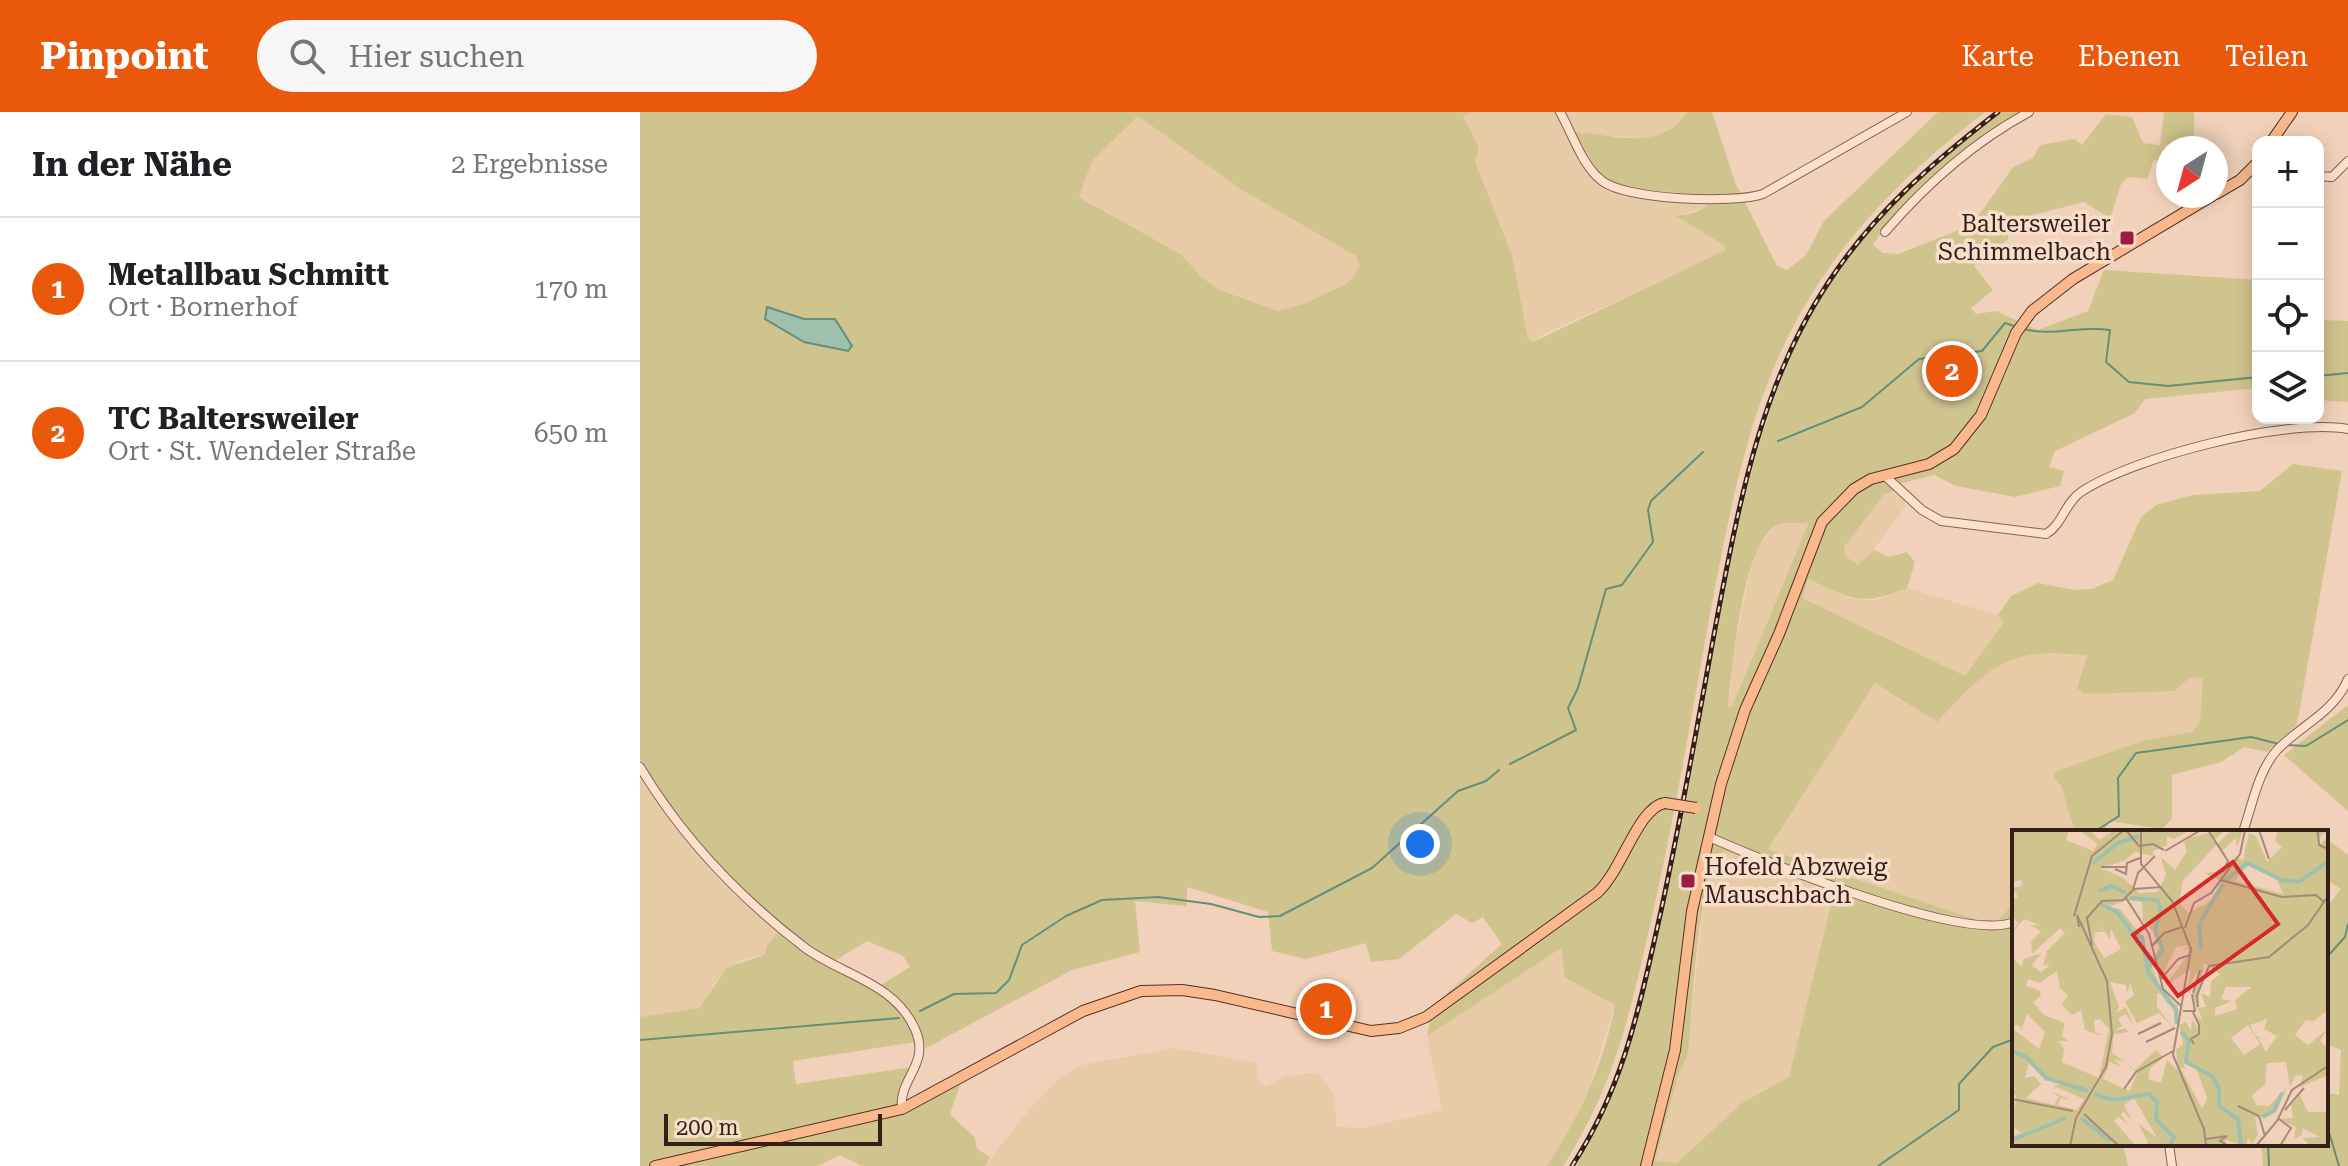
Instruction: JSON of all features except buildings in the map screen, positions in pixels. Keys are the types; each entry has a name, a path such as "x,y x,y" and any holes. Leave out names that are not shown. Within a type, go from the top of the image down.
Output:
{"main road":[{"path":"2275,136 2292,112"},
{"path":"2228,186 2252,171"},
{"path":"1646,1166 1675,1050 1692,911 1715,812 1745,710 1779,634 1815,535 1840,500 1862,484 1943,457 1968,435 2018,329 2054,292 2193,208"},
{"path":"655,1166 902,1109 963,1079 1083,1011 1141,991 1182,990 1345,1026 1385,1031 1426,1017 1606,885 1646,814 1665,803 1715,812"}],"street":[{"path":"1560,112 1590,168 1610,187 1739,200 1780,185 1907,112"},
{"path":"1885,232 1918,195 1968,150 2029,112"},
{"path":"2324,176 2332,177 2348,161"},
{"path":"1884,475 1922,510 1941,521 2046,534 2078,494 2130,470 2229,439 2269,431 2348,429"},
{"path":"2244,830 2260,782 2277,751 2330,708 2348,679"},
{"path":"640,767 682,829 750,900 805,947 880,988 906,1012 916,1031 920,1058 902,1093 902,1109"},
{"path":"1709,837 1781,868 1854,893 1972,926 1994,928 2012,923"},
{"path":"2169,1146 2172,1166"}],"shaded area":[{"path":"640,112 1473,112 1463,116 1479,148 1475,162 1512,255 1528,339 1533,342 1726,250 1724,245 1676,216 1703,209 1713,196 1618,187 1599,174 1575,132 1622,138 1651,137 1677,124 1687,112 1712,112 1735,182 1777,266 1787,270 1806,255 1824,221 1938,112 1985,112 1909,176 1863,224 1805,305 1770,376 1746,450 1727,526 1669,835 1629,1012 1597,1104 1563,1166 1547,1166 1589,1088 1605,1047 1615,1005 1565,978 1561,948 1427,1036 1433,1006 1502,944 1483,917 1472,923 1456,914 1399,959 1371,962 1366,943 1306,959 1272,951 1268,912 1187,887 1187,906 1135,901 1140,952 1072,970 926,1048 909,1013 881,985 910,967 903,956 867,941 828,965 881,994 902,1014 915,1042 793,1061 796,1084 913,1067 897,1104 896,1115 960,1085 950,1114 975,1138 977,1149 990,1157 985,1166 862,1166 839,1155 819,1166 640,1166 640,1017 699,1008 727,968 766,954 766,947 780,931 703,857 640,771","holes":["1138,116 1242,190 1356,256 1360,267 1348,283 1304,304 1278,311 1220,290 1201,277 1182,255 1079,197 1092,161"]},
{"path":"1473,112 1687,112 1679,125 1657,139 1576,133 1663,192 1714,196 1709,206 1677,216 1724,245 1726,251 1540,336 1533,343 1528,340 1512,255 1475,162 1479,148 1463,116"},
{"path":"2002,112 2023,112 1959,153 1921,186 1873,245 1883,253 1898,254 1959,230 1979,215 2013,167 2033,158 2040,145 2075,139 2082,145 2106,114 2132,117 2143,143 2156,145 2156,160 2147,179 2128,177 2121,184 2111,216 2084,202 2009,221 2008,239 1974,266 1993,290 1971,308 1976,314 1996,311 2038,330 2088,311 2104,270 2252,280 2252,389 2145,399 2135,413 2055,451 2049,467 2064,471 2060,486 2015,497 1956,486 1934,475 1898,484 1892,492 1884,494 1844,547 1845,556 1858,565 1874,550 1889,557 1907,552 1915,562 1907,588 1867,599 1847,596 1808,579 1802,598 1965,676 2004,622 1998,615 2011,596 2038,583 2074,590 2092,589 2113,580 2141,517 2156,505 2193,495 2260,491 2293,464 2342,471 2297,724 2267,752 2244,747 2221,762 2172,775 2172,819 2162,829 2109,821 2105,830 2074,830 2061,786 2054,777 2055,772 2142,741 2192,732 2200,722 2203,679 2190,677 2175,691 2084,694 2077,688 2087,656 2037,654 2002,664 1986,674 1937,722 1875,683 1768,849 1977,920 1997,921 2012,905 2012,1146 2123,1146 2128,1166 1576,1166 1608,1106 1639,1014 1678,841 1738,528 1772,404 1806,325 1828,287 1865,237 1908,192","holes":["1809,522 1732,707 1728,707 1741,608 1756,554 1766,535 1778,525","1724,851 1834,892 1789,1077 1742,1103 1677,1163 1655,1161 1678,1076 1688,1054 1694,978 1707,886 1715,864"]},
{"path":"2164,112 2194,112 2194,136 2161,136"},
{"path":"1139,116 1242,190 1356,256 1360,267 1348,283 1304,304 1278,311 1221,290 1201,277 1182,255 1079,196 1092,161"},
{"path":"767,307 804,319 835,319 852,346 848,351 804,342 765,319"},
{"path":"2324,320 2348,321 2348,402 2324,400"},
{"path":"1892,492 1905,500 1905,507 1865,561 1858,565 1844,556 1844,547 1884,494"},
{"path":"1810,521 1732,707 1728,707 1732,686 1731,665 1753,558 1765,537 1778,525"},
{"path":"1807,579 1850,598 1874,601 1907,588 1998,615 2004,622 1965,676 1802,598"},
{"path":"2032,652 2087,656 2077,687 2084,694 2190,677 2203,679 2200,722 2192,733 2142,741 2054,777 2061,786 2074,830 2012,830 2012,905 1997,921 1977,920 1768,849 1875,683 1936,722 1981,677 2007,658"},
{"path":"2348,705 2348,811 2284,755"},
{"path":"640,771 676,829 706,864 781,931 766,954 741,960 714,983 700,1008 640,1017"},
{"path":"2328,840 2348,855 2348,1166 2263,1166 2261,1146 2328,1146 2328,1093 2339,1095 2341,1050 2328,1045 2328,905 2341,889 2328,881"},
{"path":"1723,851 1834,892 1789,1077 1742,1103 1677,1163 1665,1165 1655,1162 1678,1076 1688,1054 1703,904 1716,857"},
{"path":"1561,947 1565,979 1615,1004 1591,1082 1568,1135 1547,1166 985,1166 1028,1111 1062,1076 1082,1065 1175,1048 1256,1063 1258,1080 1266,1087 1285,1076 1317,1073 1335,1094 1336,1127 1364,1128 1442,1110 1427,1036"}],"waterway":[{"path":"1778,441 1862,407 1919,359 1982,351 2005,323 2014,326"},
{"path":"2024,329 2045,332 2110,330 2106,362 2129,382 2168,386 2252,378"},
{"path":"2324,375 2348,373"},
{"path":"1510,764 1576,730 1568,708 1578,688 1606,589 1622,585 1653,542 1648,510 1651,501 1703,452"},
{"path":"2285,745 2306,746 2348,720"},
{"path":"2097,830 2119,816 2118,778 2136,753 2251,737 2279,744"},
{"path":"920,1011 954,994 996,993 1009,980 1022,945 1066,916 1102,900 1158,897 1211,904 1259,917 1280,916 1372,868 1458,791 1486,781 1499,770"},
{"path":"2328,956 2345,937 2348,924"},
{"path":"640,1040 899,1018"},
{"path":"1878,1166 1959,1110 1959,1084 1993,1047 2012,1040"},
{"path":"2328,1129 2339,1166"},
{"path":"2268,1146 2269,1166"}],"railway":[{"path":"1572,1166 1605,1105 1638,1011 1669,873 1736,523 1757,440 1787,359 1828,283 1864,234 1906,190 1998,112"}],"place":[{"name":"Baltersweiler Schimmelbach","path":"2127,238"},
{"name":"TC Baltersweiler","path":"1952,371"},
{"name":"Hofeld Abzweig Mauschbach","path":"1688,881"},
{"name":"Metallbau Schmitt","path":"1326,1009"}]}
